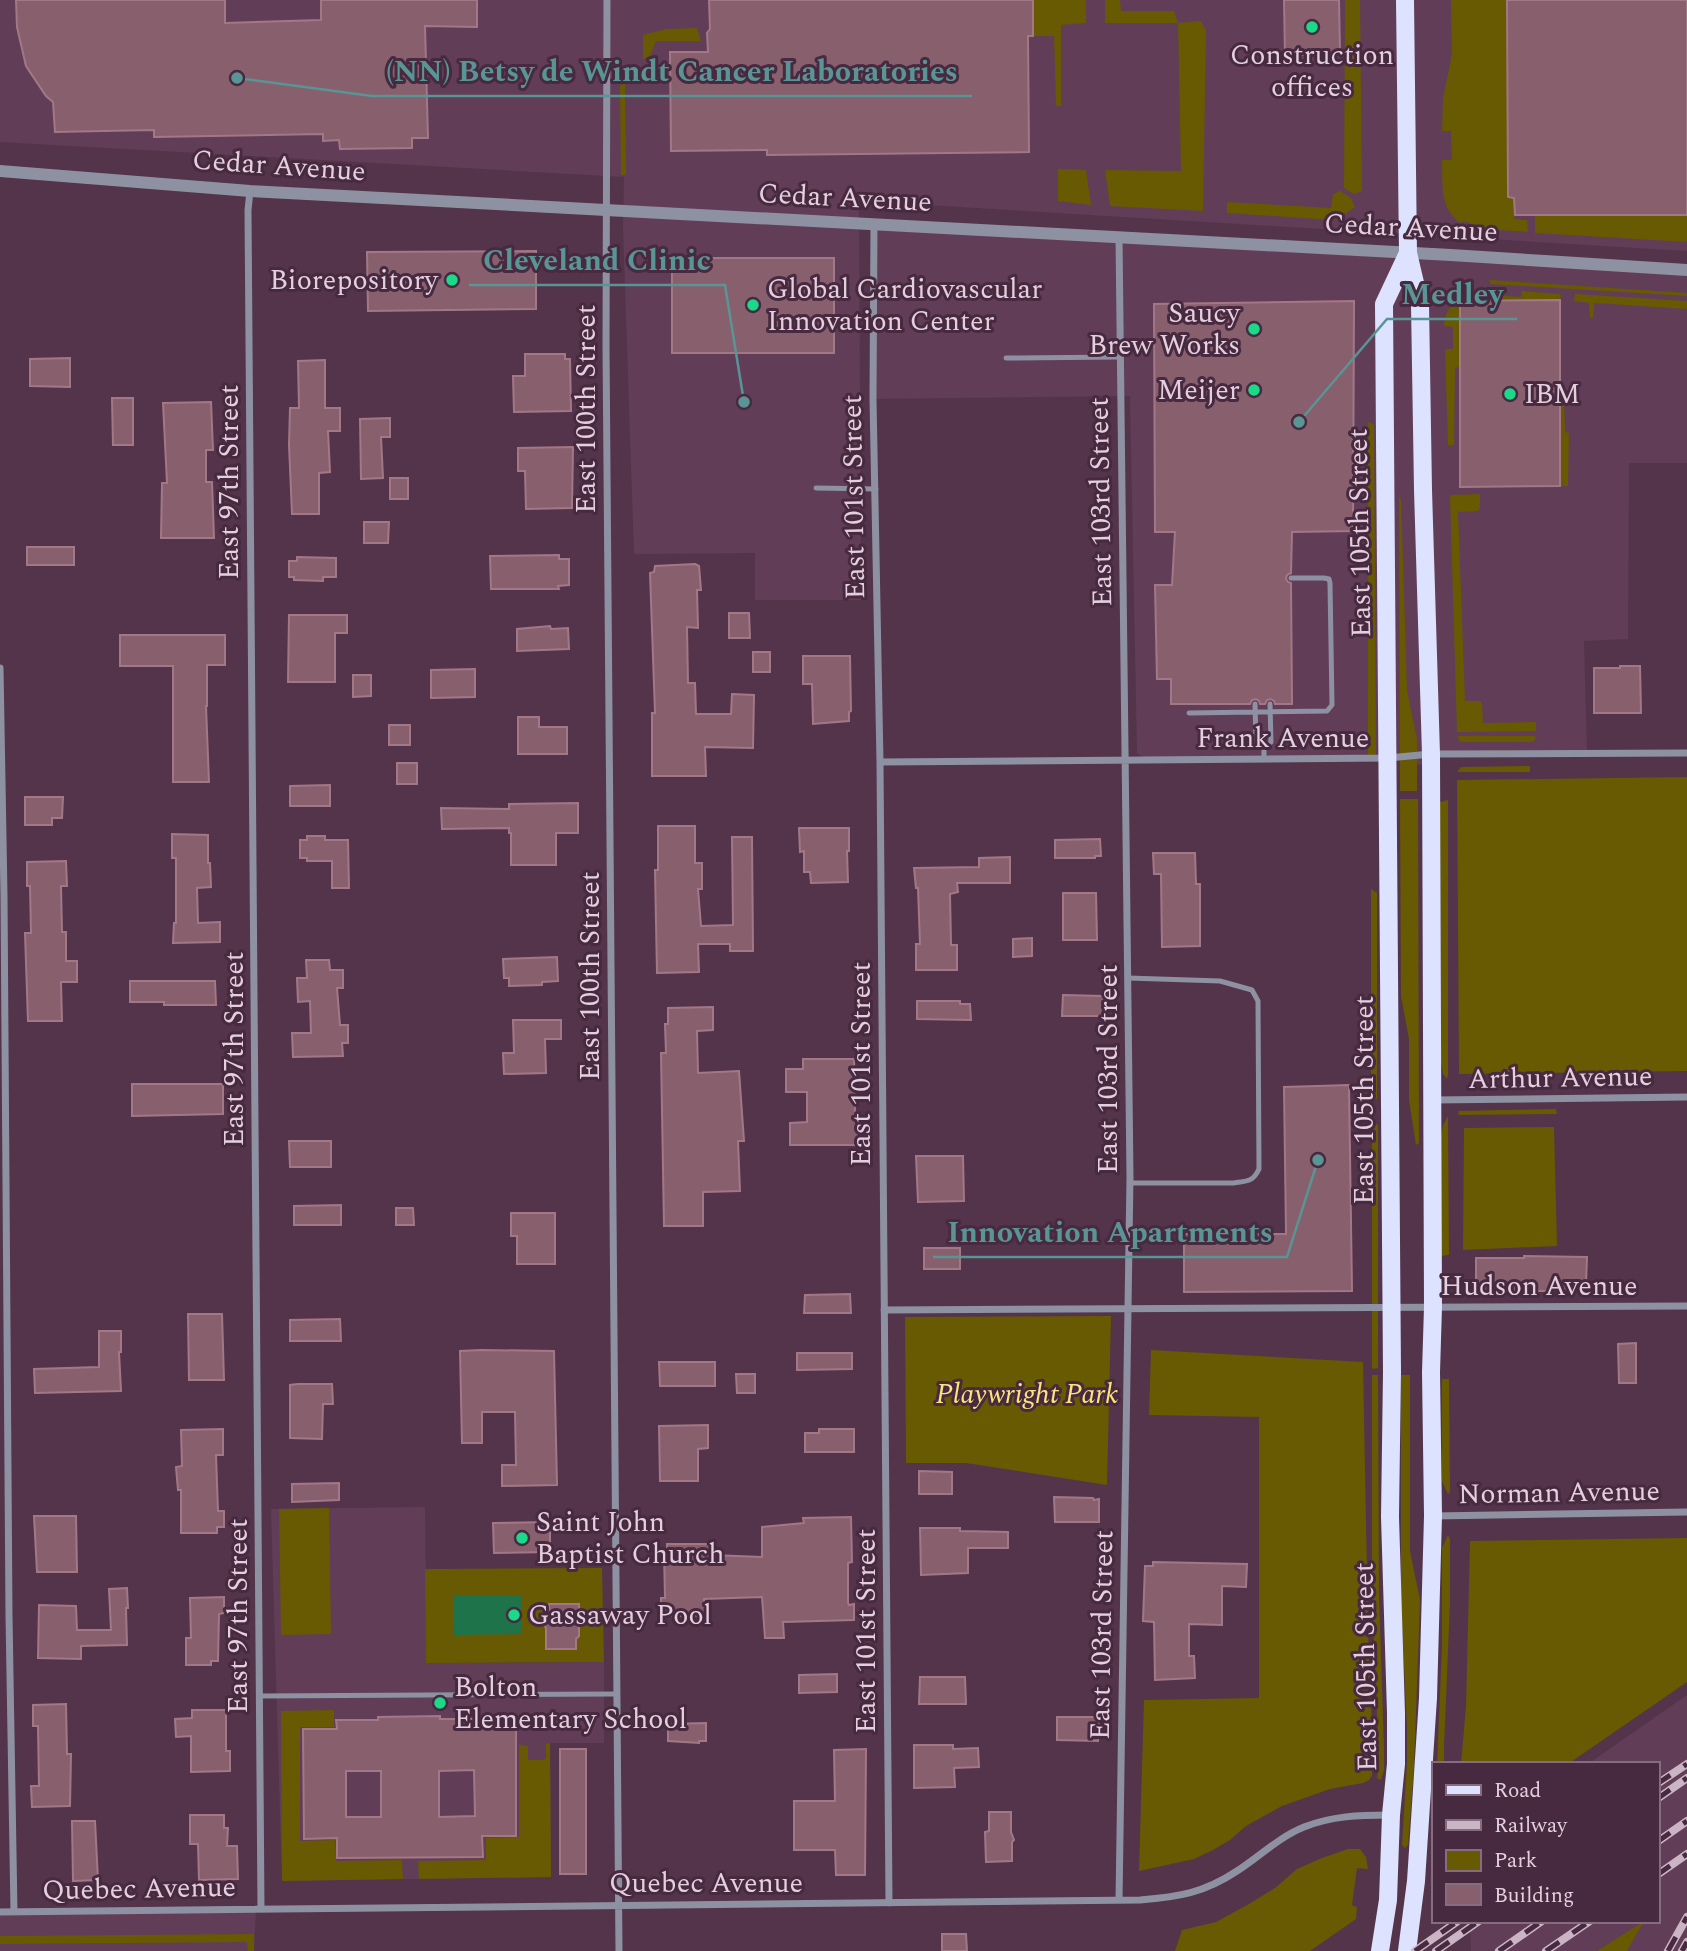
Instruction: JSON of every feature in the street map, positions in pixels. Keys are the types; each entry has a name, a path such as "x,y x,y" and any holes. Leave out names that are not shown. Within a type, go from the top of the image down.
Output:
{"main road":[{"name":"East 105th Street","path":"1405,0 1408,253 1420,304 1431,754 1433,1100 1433,1516 1429,1698 1416,1881 1408,1951"},
{"name":"East 105th Street","path":"1380,1951 1388,1900 1396,1764 1390,1517 1384,304 1408,253"}],"street":[{"name":"East 100th Street","path":"607,0 606,346 619,1951"},
{"name":"Cedar Avenue","path":"0,171 250,191 1687,270"},
{"name":"East 97th Street","path":"250,191 248,210 261,1908"},
{"name":"East 101st Street","path":"874,224 873,399 880,762 889,1903"},
{"name":"East 103rd Street","path":"1119,237 1130,1183 1119,1900"},
{"path":"0,668 14,1912"},
{"name":"Frank Avenue","path":"880,762 1687,753"},
{"name":"Arthur Avenue","path":"1433,1100 1687,1097"},
{"name":"Hudson Avenue","path":"884,1310 1687,1306"},
{"name":"Norman Avenue","path":"1433,1516 1687,1512"},
{"name":"Quebec Avenue","path":"0,1912 1119,1900 1186,1895 1223,1880 1303,1828 1351,1815 1391,1815"}],"lane":[{"path":"1006,358 1120,357"},
{"path":"816,488 876,489"},
{"path":"1189,713 1327,710 1332,705 1329,579 1291,578"},
{"path":"1255,705 1256,742 1264,748"},
{"path":"1264,759 1264,748 1270,742 1270,705"},
{"path":"1128,978 1220,981 1252,990 1258,1001 1259,1169 1255,1177 1234,1183 1130,1183"},
{"path":"260,1696 617,1694"}],"shaded area":[{"path":"0,0 1687,0 1687,251 859,201 861,600 755,600 755,553 634,554 623,227 624,177 0,142"},
{"path":"874,224 1687,270 1687,463 1629,463 1628,639 1584,641 1587,754 1432,754 1432,767 1388,758 1147,760 1137,753 1130,396 873,399"},
{"name":"Bolton Elementary School","path":"425,1507 427,1663 604,1662 604,1743 550,1743 551,1877 282,1881 271,1509"},
{"path":"453,1596 521,1596 522,1634 454,1635"},
{"path":"1687,1695 1687,1951 1627,1951 1642,1923 1659,1923 1659,1762 1591,1762"},
{"path":"256,1909 254,1951 0,1951 0,1912"},
{"path":"1470,1923 1641,1923 1597,1951 1471,1951"}],"green space":[{"path":"1033,0 1086,0 1086,23 1061,25 1061,106 1056,106 1054,36 1033,36"},
{"path":"1105,0 1120,0 1121,11 1174,11 1178,23 1105,23"},
{"path":"1345,0 1360,0 1362,191 1354,194 1344,188"},
{"path":"1451,0 1507,0 1508,196 1514,198 1515,219 1527,220 1528,232 1470,228 1470,223 1460,223 1453,217 1445,202 1442,160 1452,160 1451,131 1442,131 1443,99 1452,54"},
{"path":"1201,21 1206,31 1203,211 1110,206 1105,170 1181,171 1178,23"},
{"path":"697,28 701,41 656,41 649,58 643,59 643,35 666,29"},
{"path":"625,82 626,175 621,175 620,86"},
{"path":"1058,169 1086,170 1091,205 1058,201"},
{"path":"1340,191 1351,198 1355,207 1332,220 1227,213 1227,202 1331,208 1333,194"},
{"path":"1535,215 1687,215 1687,242 1535,233"},
{"path":"1490,280 1687,293 1687,296 1490,284"},
{"path":"1477,289 1490,290 1490,295 1521,297 1522,291 1561,294 1560,300 1461,301 1460,367 1455,368 1454,445 1448,445 1445,349 1453,349 1453,327 1444,326 1445,319 1454,302"},
{"path":"1575,294 1687,301 1687,309 1594,303 1593,318 1590,318 1589,303 1574,301"},
{"path":"1564,399 1565,432 1569,433 1568,486 1560,486 1560,404"},
{"path":"1368,422 1374,424 1376,755 1368,758"},
{"path":"1480,494 1478,511 1458,512 1465,701 1482,703 1483,723 1536,722 1536,731 1457,732 1450,495"},
{"path":"1399,497 1407,690 1417,740 1417,791 1400,791"},
{"path":"1458,736 1536,737 1533,742 1462,742"},
{"path":"1530,766 1530,772 1457,772 1461,767"},
{"path":"1687,777 1687,1071 1459,1074 1457,780"},
{"path":"1400,799 1418,799 1419,1143 1416,1145 1409,1100 1409,1039 1401,996"},
{"path":"1448,800 1447,1079 1443,1074 1441,1061 1440,802"},
{"path":"1371,889 1377,893 1377,1099 1371,1101"},
{"path":"1556,1109 1557,1114 1458,1115 1459,1111"},
{"path":"1448,1116 1449,1255 1441,1256 1441,1136"},
{"path":"1372,1121 1378,1125 1378,1368 1372,1369"},
{"path":"1554,1127 1557,1246 1463,1250 1464,1128"},
{"name":"Playwright Park","path":"1111,1316 1107,1485 966,1463 906,1463 905,1317"},
{"path":"1151,1350 1363,1362 1373,1753 1372,1776 1369,1780 1330,1789 1282,1806 1246,1826 1230,1840 1194,1859 1139,1871 1144,1700 1259,1698 1259,1417 1149,1415"},
{"path":"1372,1375 1378,1375 1379,1595 1384,1748 1381,1780 1377,1778 1379,1762 1372,1596"},
{"path":"1401,1375 1410,1375 1410,1551 1420,1600 1414,1768 1408,1845 1405,1848 1402,1845 1407,1728 1401,1603"},
{"path":"1442,1379 1449,1379 1448,1494 1442,1481"},
{"path":"329,1508 331,1634 281,1635 279,1509"},
{"path":"1448,1535 1450,1603 1444,1762 1437,1762 1442,1647 1442,1548"},
{"path":"1687,1538 1687,1682 1571,1762 1461,1762 1466,1706 1470,1541"},
{"name":"Gassaway Pool","path":"602,1568 604,1662 426,1663 425,1569"},
{"path":"334,1710 334,1727 300,1727 300,1841 335,1840 336,1861 402,1860 403,1879 282,1881 281,1711"},
{"path":"550,1743 551,1877 419,1879 418,1861 486,1860 486,1838 519,1837 519,1745 528,1746 528,1760 544,1760 546,1744"},
{"path":"1348,1849 1360,1849 1366,1857 1368,1869 1357,1868 1352,1905 1357,1907 1356,1919 1310,1951 1175,1951 1182,1930 1216,1922 1275,1888 1297,1869"},
{"path":"1641,1923 1643,1923 1627,1951 1597,1951"},
{"path":"254,1934 254,1951 248,1951 247,1942 0,1944 0,1936"}],"building":[{"path":"16,0 225,0 225,23 321,20 321,0 477,0 477,27 425,26 428,138 412,138 412,148 340,149 339,140 323,141 323,134 154,137 154,130 55,132 53,102 26,66 17,27"},
{"path":"709,0 1033,0 1033,36 1028,36 1029,152 767,155 767,150 671,151 670,52 708,52"},
{"name":"Construction offices","path":"1284,0 1339,0 1340,54 1285,55"},
{"path":"1507,0 1687,0 1687,215 1515,215 1514,198 1508,197"},
{"name":"Biorepository","path":"536,251 536,309 368,311 367,252"},
{"name":"Global Cardiovascular Innovation Center","path":"672,258 834,258 834,353 672,353"},
{"name":"IBM","path":"1560,300 1560,486 1460,487 1460,301"},
{"name":"Meijer","path":"1354,301 1353,531 1292,532 1291,573 1286,579 1291,583 1292,704 1275,704 1271,699 1260,704 1256,699 1250,704 1171,704 1171,679 1157,679 1155,585 1172,585 1175,532 1155,532 1154,304"},
{"path":"525,354 565,354 565,359 570,359 571,411 514,412 513,376 525,376"},
{"path":"70,358 70,387 30,386 30,359"},
{"path":"325,360 325,408 340,408 340,431 328,431 330,472 319,473 319,514 292,514 290,408 299,408 298,361"},
{"path":"112,398 133,398 133,445 113,445"},
{"path":"211,402 213,450 206,450 206,482 212,482 214,538 161,538 162,483 167,483 163,403"},
{"path":"390,418 390,437 381,437 383,478 361,479 360,419"},
{"path":"573,447 572,508 526,509 525,471 518,471 518,448"},
{"path":"390,478 408,478 408,499 390,499"},
{"path":"364,522 389,522 388,543 364,543"},
{"path":"27,547 74,547 74,565 27,565"},
{"path":"559,555 559,559 569,559 569,585 558,586 559,589 491,589 490,556"},
{"path":"297,557 336,558 336,577 323,577 323,581 294,580 294,577 289,577 289,561 297,561"},
{"path":"655,566 699,566 701,590 697,590 698,628 687,627 688,683 695,683 696,714 731,714 732,694 754,695 753,748 705,747 706,776 652,776 652,713 655,713 650,573 654,572"},
{"path":"729,613 749,613 750,638 729,638"},
{"path":"289,615 347,615 347,633 335,633 335,682 288,682"},
{"path":"550,626 551,629 568,628 569,649 517,651 517,629"},
{"path":"120,635 225,635 225,665 207,665 209,782 173,782 173,666 120,666"},
{"path":"753,652 770,652 770,672 753,672"},
{"path":"803,656 850,656 849,721 813,724 812,684 803,684"},
{"path":"1640,666 1641,713 1594,713 1594,668"},
{"path":"475,669 475,697 431,698 431,670"},
{"path":"353,675 371,675 371,696 353,697"},
{"path":"518,717 539,717 539,727 567,727 567,754 518,754"},
{"path":"389,725 410,725 410,745 389,745"},
{"path":"397,763 417,763 417,784 397,784"},
{"path":"330,785 330,806 290,806 290,786"},
{"path":"25,797 63,797 62,818 52,818 52,825 25,825"},
{"path":"578,803 578,833 556,833 556,865 511,865 509,828 442,829 441,808 509,809 509,804"},
{"path":"658,826 695,826 695,863 702,863 702,889 698,889 701,926 733,925 732,837 752,837 753,951 730,951 730,944 698,944 699,972 657,973 655,870 658,870"},
{"path":"799,828 849,828 848,882 811,883 810,872 804,872 804,851 800,852"},
{"path":"172,834 208,835 211,887 197,888 198,923 220,922 220,942 173,943 176,923 176,858 172,858"},
{"path":"307,836 325,836 325,840 348,840 349,888 332,888 332,861 307,861 307,858 300,858 300,840 307,840"},
{"path":"1100,839 1101,856 1055,858 1055,840"},
{"path":"1153,853 1195,853 1196,884 1200,884 1200,946 1162,947 1161,874 1154,874"},
{"path":"1010,857 1010,883 957,883 958,892 950,894 951,945 957,945 957,970 916,970 916,944 920,944 918,888 914,868 979,867 979,858"},
{"path":"66,861 67,886 61,886 62,932 66,932 66,961 77,961 77,982 61,982 62,1021 28,1021 25,933 31,933 27,862"},
{"path":"1063,893 1096,893 1097,940 1063,940"},
{"path":"1032,938 1032,956 1013,957 1013,939"},
{"path":"557,957 558,981 542,982 542,985 509,986 509,978 504,978 503,959"},
{"path":"306,960 329,960 330,970 343,970 343,988 337,988 340,1025 348,1025 348,1043 342,1043 343,1056 293,1057 292,1033 311,1033 310,1001 298,1002 297,978 307,978"},
{"path":"130,981 215,981 216,1005 130,1002"},
{"path":"1063,995 1103,996 1104,1016 1062,1016"},
{"path":"917,1001 960,1001 960,1004 970,1004 971,1020 917,1019"},
{"path":"713,1007 713,1030 697,1031 698,1073 739,1071 744,1141 738,1141 740,1191 703,1192 703,1226 664,1226 661,1053 666,1053 665,1024 668,1024 668,1008"},
{"path":"513,1020 561,1020 561,1039 545,1039 546,1073 504,1074 503,1053 514,1053"},
{"path":"803,1059 854,1059 858,1145 790,1145 790,1123 807,1122 807,1092 786,1092 786,1069 803,1069"},
{"path":"132,1084 223,1084 223,1114 132,1116"},
{"path":"1349,1085 1352,1291 1184,1292 1184,1234 1286,1234 1284,1087"},
{"path":"289,1141 331,1141 331,1167 290,1167"},
{"path":"916,1156 963,1156 964,1201 918,1202"},
{"path":"341,1205 341,1225 294,1225 294,1206"},
{"path":"396,1208 413,1208 414,1225 396,1225"},
{"path":"511,1213 555,1213 555,1264 517,1264 517,1236 511,1236"},
{"path":"924,1248 960,1248 960,1269 924,1269"},
{"path":"1587,1257 1586,1284 1573,1284 1573,1288 1549,1291 1479,1291 1480,1287 1476,1286 1476,1258"},
{"path":"850,1294 851,1313 804,1313 805,1295"},
{"path":"188,1314 222,1314 224,1380 189,1380"},
{"path":"340,1319 341,1341 290,1341 290,1320"},
{"path":"99,1331 121,1331 121,1391 35,1393 34,1369 99,1367"},
{"path":"1636,1343 1636,1383 1619,1383 1618,1344"},
{"path":"460,1351 554,1351 557,1485 502,1486 502,1465 516,1465 515,1412 482,1412 482,1443 462,1443"},
{"path":"797,1353 852,1353 852,1369 797,1370"},
{"path":"659,1362 715,1362 715,1386 660,1386"},
{"path":"736,1374 755,1374 755,1393 737,1393"},
{"path":"332,1384 333,1404 323,1404 322,1439 290,1438 290,1385"},
{"path":"708,1425 708,1448 698,1449 698,1481 660,1481 659,1426"},
{"path":"223,1429 223,1455 216,1455 218,1511 224,1511 224,1527 217,1527 217,1533 181,1533 181,1490 178,1490 176,1467 182,1466 181,1430"},
{"path":"819,1429 854,1429 854,1452 805,1452 805,1433 819,1433"},
{"path":"919,1471 952,1472 952,1494 919,1494"},
{"path":"339,1483 339,1500 292,1502 292,1484"},
{"path":"1054,1497 1099,1499 1099,1522 1055,1522"},
{"path":"34,1516 76,1516 77,1572 37,1572"},
{"path":"851,1517 852,1562 848,1563 848,1603 854,1604 854,1620 783,1622 784,1638 765,1638 762,1597 704,1599 705,1616 661,1616 661,1598 665,1598 664,1552 667,1552 667,1544 711,1544 711,1555 762,1557 762,1527 804,1523 803,1518"},
{"name":"Saint John Baptist Church","path":"550,1522 550,1552 494,1553 493,1523"},
{"path":"920,1528 1008,1532 1008,1548 968,1548 968,1573 921,1575"},
{"path":"1153,1562 1247,1564 1246,1587 1222,1586 1222,1625 1189,1624 1189,1656 1194,1656 1195,1678 1155,1680 1154,1622 1143,1621 1145,1566 1153,1566"},
{"path":"127,1588 127,1645 81,1646 81,1659 38,1658 39,1605 76,1606 77,1630 111,1630 109,1589"},
{"path":"224,1597 224,1613 219,1614 218,1661 211,1661 211,1665 186,1665 186,1638 191,1638 190,1598"},
{"path":"549,1604 579,1604 579,1636 576,1639 576,1649 546,1649 546,1629 542,1617 549,1617"},
{"path":"837,1674 837,1692 799,1693 799,1675"},
{"path":"920,1677 965,1677 966,1704 919,1704"},
{"path":"66,1704 67,1754 71,1754 70,1806 32,1807 31,1786 39,1786 38,1726 33,1726 33,1705"},
{"path":"192,1710 226,1710 226,1751 230,1751 230,1771 191,1772 191,1736 176,1737 175,1719 192,1718"},
{"name":"Bolton Elementary School","path":"440,1716 440,1719 482,1719 482,1727 516,1727 516,1836 482,1836 483,1857 337,1858 337,1838 304,1839 303,1729 337,1729 336,1720 378,1720 378,1717","holes":["474,1770 475,1816 439,1817 439,1771","346,1771 381,1771 381,1817 346,1817"]},
{"path":"1057,1717 1099,1717 1098,1741 1057,1740"},
{"path":"706,1723 706,1741 668,1741 668,1724"},
{"path":"914,1745 953,1745 953,1749 978,1748 979,1767 954,1768 955,1787 914,1788"},
{"path":"560,1749 586,1749 586,1874 560,1874"},
{"path":"866,1749 865,1875 836,1875 835,1850 794,1850 794,1801 835,1801 834,1750"},
{"path":"989,1812 1011,1812 1011,1832 1014,1840 1012,1861 986,1862 985,1832 989,1831"},
{"path":"190,1815 224,1815 224,1828 228,1828 227,1846 237,1846 238,1879 199,1880 198,1844 190,1844"},
{"path":"72,1821 95,1821 98,1880 73,1881"},
{"path":"942,1934 966,1934 967,1951 942,1951"}],"railway":[{"path":"1659,1783 1687,1764"},
{"path":"1659,1798 1687,1778"},
{"path":"1659,1841 1687,1821"},
{"path":"1659,1874 1687,1854"},
{"path":"1668,1951 1687,1917"},
{"path":"1415,1951 1455,1923"},
{"path":"1436,1951 1476,1923"},
{"path":"1499,1951 1539,1923"},
{"path":"1546,1951 1587,1923"},
{"path":"1682,1951 1687,1942"}],"place":[{"name":"Construction offices","path":"1312,27"},
{"name":"(NN) Betsy de Windt Cancer Laboratories","path":"237,78"},
{"name":"Biorepository","path":"452,280"},
{"name":"Global Cardiovascular Innovation Center","path":"753,305"},
{"name":"Saucy Brew Works","path":"1254,329"},
{"name":"Meijer","path":"1254,390"},
{"name":"IBM","path":"1510,394"},
{"name":"Cleveland Clinic","path":"744,402"},
{"name":"Medley","path":"1299,422"},
{"name":"Innovation Apartments","path":"1318,1160"},
{"name":"Saint John Baptist Church","path":"522,1538"},
{"name":"Gassaway Pool","path":"514,1615"},
{"name":"Bolton Elementary School","path":"440,1703"}]}
